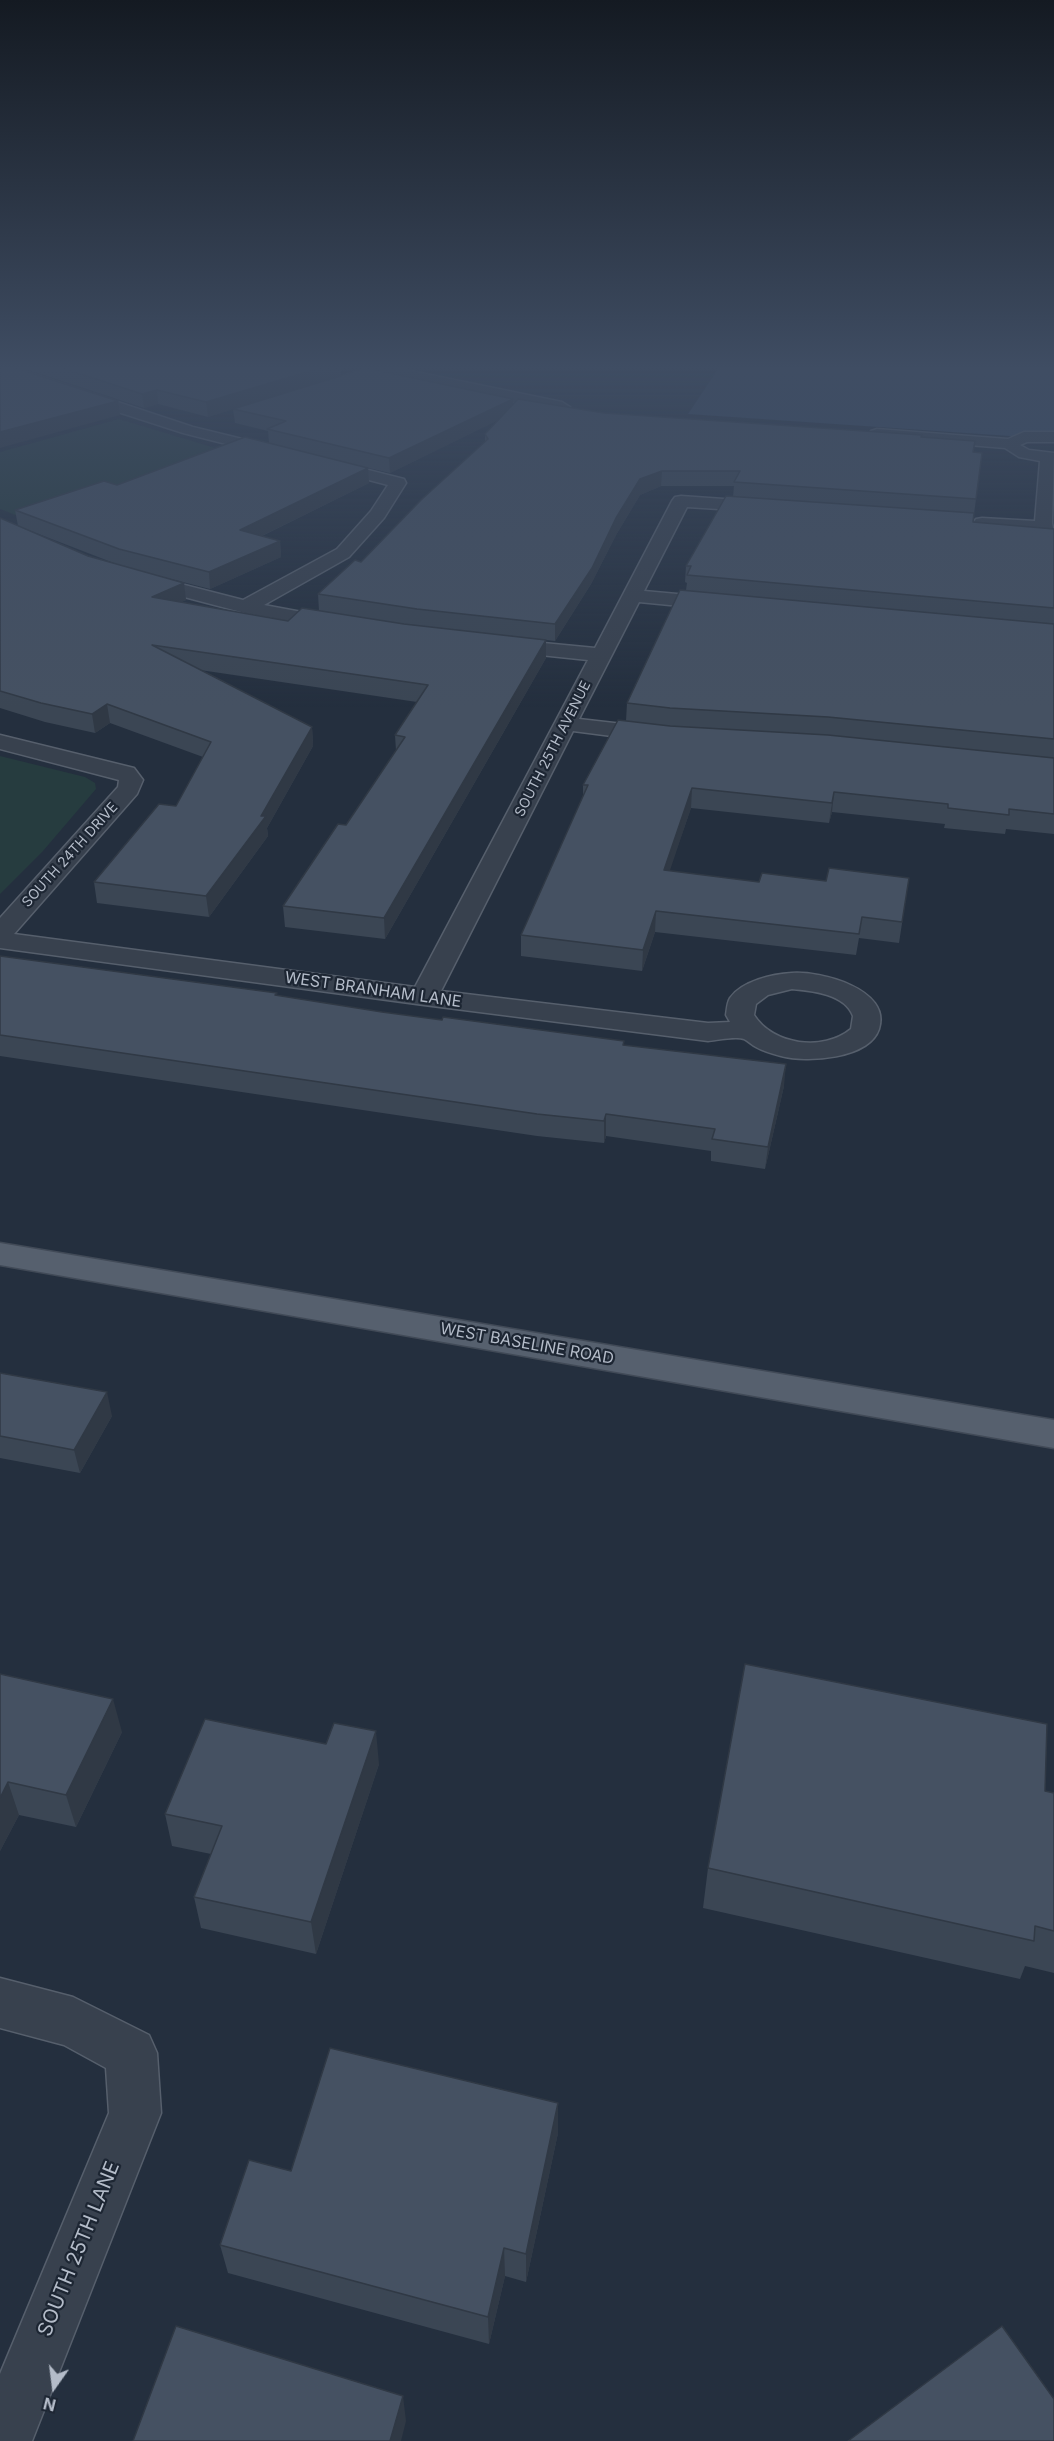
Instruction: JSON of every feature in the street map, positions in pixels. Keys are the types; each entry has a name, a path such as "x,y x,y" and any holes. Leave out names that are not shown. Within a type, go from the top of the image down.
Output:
{"main road":[{"name":"WEST BASELINE ROAD","path":"0,1254 1054,1434"}],"street":[{"path":"245,607 343,553 378,514 398,483 386,480"},
{"path":"961,522 1048,528 1050,480"},
{"name":"SOUTH 25TH AVENUE","path":"424,997 681,501 786,509"},
{"path":"124,575 245,607 356,627"},
{"path":"631,596 736,605"},
{"path":"483,643 602,655"},
{"path":"567,724 680,737"},
{"name":"SOUTH 24TH DRIVE","path":"0,742 126,773 131,780 129,789 0,934"},
{"name":"WEST BRANHAM LANE","path":"0,940 424,997 708,1032 747,1030"},
{"name":"SOUTH 25TH LANE","path":"0,2003 73,2022 131,2054 135,2113 2,2441"}],"green space":[{"path":"0,480 145,480 23,518 0,509"},
{"path":"0,756 85,777 95,783 96,789 43,851 0,894"}],"building":[{"path":"131,480 343,480 240,530 280,541 209,572 119,549 15,510 104,481 117,485"},
{"path":"443,480 639,480 616,518 592,568 555,624 417,609 318,594 355,560 361,562"},
{"path":"735,480 978,480 976,499 734,482"},
{"path":"726,496 974,513 973,522 1054,529 1054,608 687,575 691,566 686,566"},
{"path":"0,518 88,556 184,583 152,597 288,621 302,608 404,624 546,640 384,918 283,906 338,824 346,825 405,737 395,735 428,685 152,645 312,727 261,816 266,816 206,896 94,882 159,804 176,806 211,742 107,704 92,714 0,691"},
{"path":"680,590 1054,624 1054,739 828,717 670,708 627,703"},
{"path":"618,720 670,726 828,735 1054,758 1054,814 1009,809 1009,815 948,808 948,804 834,792 832,803 692,788 664,870 759,882 762,873 826,881 829,868 909,878 902,922 862,917 859,934 656,911 643,950 521,935 588,785 583,785"},
{"path":"0,956 277,993 275,995 382,1012 442,1020 443,1017 624,1041 623,1045 786,1064 768,1147 712,1139 715,1129 606,1114 604,1121 537,1114 0,1035"},
{"path":"0,1373 107,1392 74,1450 0,1436"},
{"path":"745,1664 1047,1724 1045,1791 1054,1793 1054,1931 1035,1926 1034,1941 708,1868"},
{"path":"0,1674 113,1699 66,1795 8,1782 0,1798"},
{"path":"205,1719 326,1744 334,1723 376,1731 311,1922 194,1897 222,1826 165,1814"},
{"path":"330,2048 558,2103 526,2254 504,2248 488,2317 220,2245 249,2160 291,2171"},
{"path":"176,2326 403,2396 390,2441 133,2441"},
{"path":"1002,2326 1054,2399 1054,2441 848,2441"}]}
